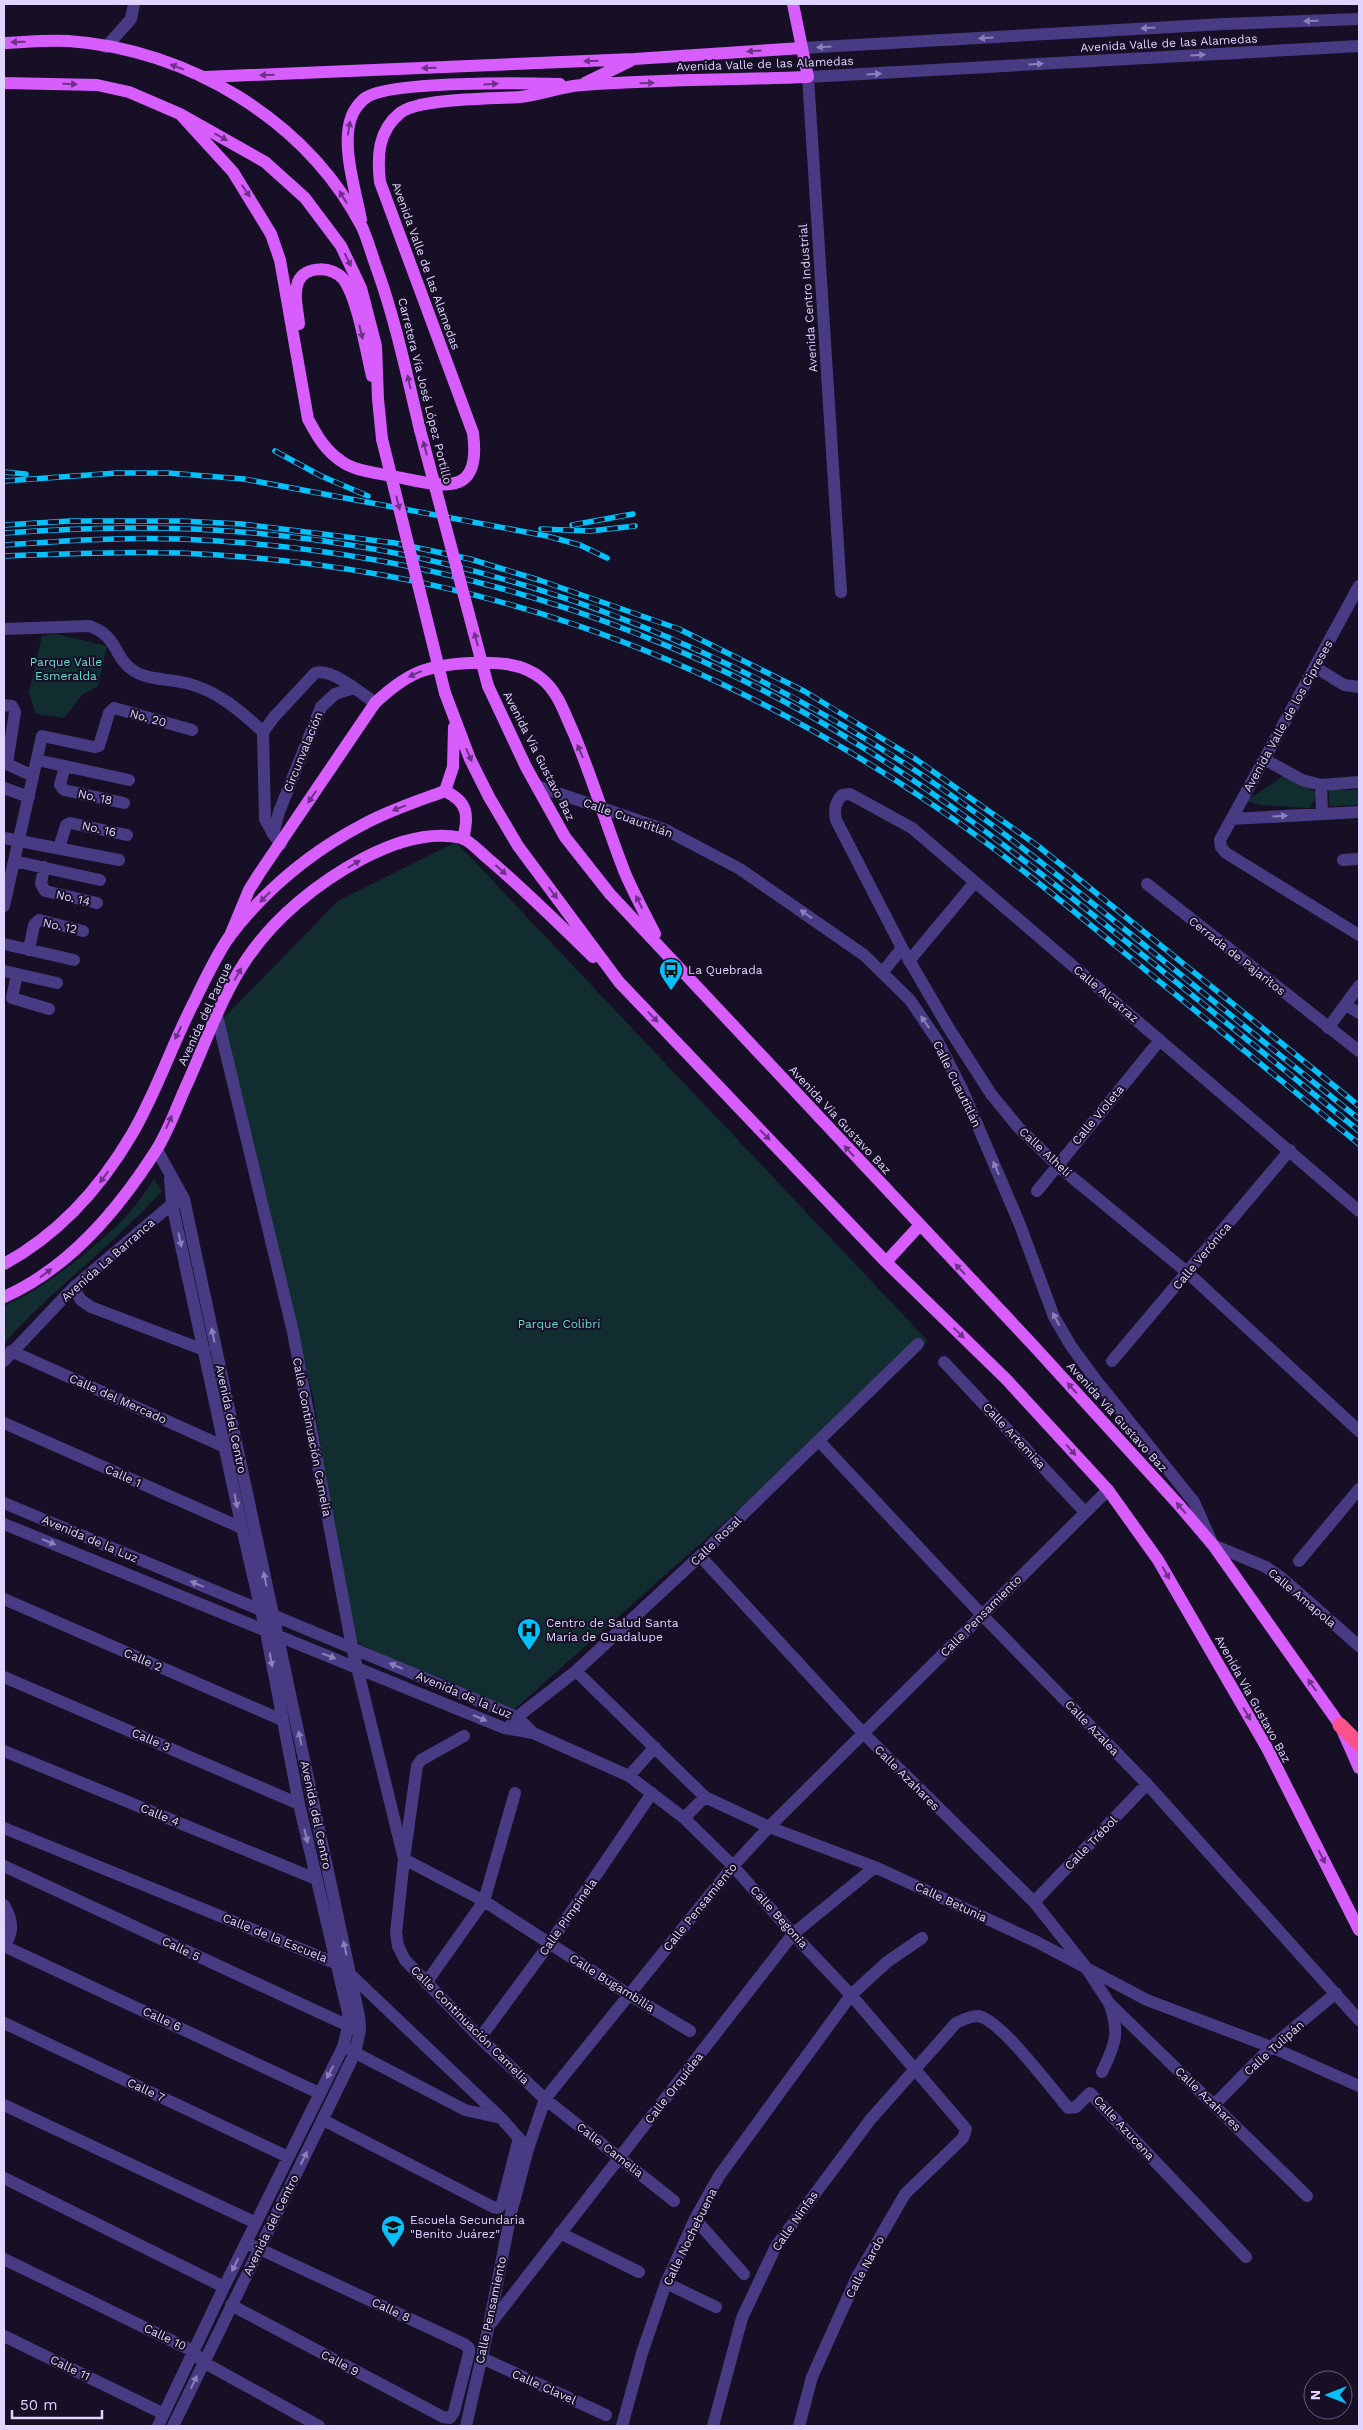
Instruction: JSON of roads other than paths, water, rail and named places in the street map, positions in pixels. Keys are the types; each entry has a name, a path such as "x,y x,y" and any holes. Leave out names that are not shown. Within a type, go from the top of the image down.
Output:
{"highway":[{"path":"1340,1725 1359,1744"}],"main road":[{"name":"Avenida Centro Industrial","path":"793,4 808,77"},
{"name":"Carretera Vía José López Portillo","path":"4,43 68,41 106,47 153,58 204,77 250,104 293,136 326,171 362,228 392,312 420,430 488,686"},
{"name":"Avenida Valle de las Alamedas","path":"204,77 634,59 802,48"},
{"path":"362,228 348,144 351,117 367,97 384,91 409,88 521,82 581,85 634,59"},
{"name":"Avenida Valle de las Alamedas","path":"180,114 233,172 271,234 280,260 308,419 319,439 331,454 344,463 363,470 444,486 458,483 471,472 476,454 473,433 380,182 378,159 382,138 390,123 402,112 419,104 523,96 581,85 808,77"},
{"path":"4,83 97,85 129,92 180,114 265,162 305,198 340,246 361,288 376,346 382,439 445,693 454,720 489,797 518,846 620,982"},
{"path":"297,361 301,343 296,292 299,280 308,272 318,269 332,270 344,280 353,303 378,399"},
{"path":"229,938 249,890 277,839 375,703 396,683 419,671 443,665 498,662 519,667 542,678 558,698 594,784 626,874 661,946"},
{"name":"Avenida Vía Gustavo Baz","path":"488,686 537,786 565,837 610,894 661,946 1032,1344 1213,1545"},
{"path":"454,720 453,767 445,791 457,797 466,811 466,827 463,839 499,868 620,982 886,1262 1006,1379 1108,1490"},
{"name":"Avenida del Parque","path":"4,1264 23,1254 64,1222 104,1178 133,1132 184,1022 229,938 262,899 293,870 340,837 392,811 445,791"},
{"name":"Avenida del Parque","path":"4,1297 36,1279 66,1258 96,1230 124,1198 157,1150 217,1016 245,961 269,930 301,900 354,863 382,848 423,836 463,839"},
{"path":"886,1262 920,1226"},
{"name":"Avenida Via Gustavo Baz","path":"1108,1490 1158,1560 1267,1748 1359,1930"},
{"path":"1213,1545 1340,1725 1359,1768"}],"street":[{"path":"106,47 131,19 134,4"},
{"name":"Avenida Valle de las Alamedas","path":"802,48 1224,24 1359,19"},
{"name":"Avenida Valle de las Alamedas","path":"808,77 1359,46"},
{"name":"Avenida Centro Industrial","path":"808,77 841,592"},
{"name":"Avenida Valle de los Cipreses","path":"1359,586 1220,840 1221,847 1226,853 1359,935"},
{"path":"4,629 89,626 102,631 110,638 132,670 142,675 188,683 214,694 240,710 263,732 274,717 315,674 326,672 375,703"},
{"path":"1315,667 1344,685 1359,687"},
{"name":"Circunvalación","path":"277,839 279,812 321,707 335,694 354,688"},
{"path":"4,705 12,706 15,712 7,764 33,776"},
{"name":"No. 20","path":"37,760 42,736 94,747 99,746 109,713 114,708 192,730"},
{"name":"Circunvalación","path":"263,732 266,819 277,839"},
{"path":"1264,759 1302,780 1321,785 1359,782"},
{"path":"4,906 37,760"},
{"name":"No. 18","path":"37,760 129,780"},
{"name":"No. 18","path":"65,766 60,785 64,790 124,803"},
{"path":"1321,785 1322,814"},
{"name":"Calle Cuautitlán","path":"537,786 666,830 740,869 864,955 915,1008 937,1040 962,1089 1020,1225 1054,1317 1071,1346 1096,1380 1194,1502 1213,1545"},
{"path":"4,788 28,797"},
{"name":"Calle Alcatraz","path":"842,795 850,794 912,828 1359,1211"},
{"name":"Calle Alhelí","path":"842,795 837,801 834,811 836,820 909,961 991,1094 1018,1127 1057,1165 1188,1273 1359,1431"},
{"path":"1231,819 1359,812"},
{"name":"No. 16","path":"59,848 64,829 70,823 126,835"},
{"path":"4,838 119,860"},
{"path":"1343,860 1359,859"},
{"name":"No. 14","path":"14,861 100,880"},
{"name":"No. 14","path":"44,867 41,884 45,891 97,903"},
{"path":"909,961 974,883"},
{"name":"Cerrada de Pajaritos","path":"1147,884 1359,1051"},
{"name":"No. 12","path":"29,950 34,925 39,920 83,931"},
{"path":"4,944 74,960"},
{"path":"882,973 902,948"},
{"path":"4,970 57,984"},
{"path":"17,974 12,998 49,1009"},
{"path":"1328,1028 1359,986"},
{"path":"1346,1005 1359,1013"},
{"name":"Calle Continuación Camelia","path":"217,1016 292,1332 352,1647 404,1859"},
{"name":"Calle Violeta","path":"1037,1191 1160,1040"},
{"name":"Avenida del Centro","path":"157,1150 170,1174 178,1202 272,1635 359,2016 349,2050 323,2120 173,2426"},
{"name":"Calle Verónica","path":"1112,1361 1290,1150"},
{"name":"Avenida del Centro","path":"178,1202 204,1350 242,1528 268,1613"},
{"name":"Avenida La Barranca","path":"8,1356 72,1288 178,1202"},
{"path":"72,1288 81,1300 91,1307 204,1350"},
{"name":"Calle Rosal","path":"504,1728 576,1671 700,1556 918,1344"},
{"name":"Calle del Mercado","path":"8,1356 225,1447"},
{"name":"Calle Artemisa","path":"944,1362 1084,1511"},
{"name":"Calle 1","path":"4,1423 242,1528"},
{"name":"Calle Azalea","path":"819,1441 983,1616 1147,1784 1359,2020"},
{"path":"1299,1561 1359,1489"},
{"name":"Calle Pensamiento","path":"466,2426 489,2325 511,2213 528,2149 545,2099 733,1866 769,1827 983,1616 1084,1511 1108,1490"},
{"name":"Avenida de la Luz","path":"4,1503 517,1717 533,1732"},
{"name":"Avenida de la Luz","path":"4,1524 182,1596 272,1635 357,1667 504,1728 533,1732"},
{"name":"Calle Amapola","path":"1213,1545 1266,1567 1283,1579 1359,1646"},
{"name":"Calle Azahares","path":"700,1556 863,1733 1034,1902 1085,1966 1109,2003 1307,2196"},
{"name":"Calle 2","path":"4,1599 282,1720"},
{"name":"Avenida del Centro","path":"272,1635 282,1720 298,1804 335,1963 348,2014 354,2029"},
{"name":"Calle Betunia","path":"576,1671 706,1797 769,1827 875,1867 1085,1966 1147,2000 1271,2048 1359,2086"},
{"name":"Calle 3","path":"4,1677 298,1804"},
{"name":"Calle Begonia","path":"533,1732 629,1776 684,1818 733,1866 793,1934 851,1995 966,2129"},
{"name":"Calle Continuación Camelia","path":"464,1736 421,1760 417,1766 396,1933 398,1946 405,1960 426,1982 480,2038 545,2099"},
{"path":"629,1776 655,1747"},
{"name":"Calle 4","path":"4,1752 316,1879"},
{"name":"Calle Trébol","path":"1034,1902 1147,1784"},
{"path":"426,1982 484,1901 515,1793"},
{"name":"Calle Pimpinela","path":"480,2038 550,1944 652,1793"},
{"path":"684,1818 706,1797"},
{"name":"Calle de la Escuela","path":"4,1828 335,1963 350,1974 501,2118"},
{"name":"Calle Bugambilia","path":"404,1859 484,1901 628,1994 690,2031"},
{"name":"Calle 5","path":"4,1866 354,2029"},
{"name":"Calle Orquídea","path":"489,2325 793,1934 875,1867"},
{"path":"4,1905 10,1914 12,1926 10,1938 4,1946"},
{"name":"Calle Nochebuena","path":"624,2426 642,2353 666,2284 696,2219 719,2176 851,1995 887,1962 922,1938"},
{"name":"Calle 6","path":"4,1946 319,2092"},
{"name":"Calle Tulipán","path":"1214,2105 1271,2048 1336,1993"},
{"name":"Calle Azahares","path":"1102,2072 1113,2049 1117,2030 1109,2003"},
{"name":"Calle Ninfas","path":"713,2426 742,2318 776,2246 865,2126 956,2024 965,2018 978,2016"},
{"name":"Calle Azucena","path":"978,2016 997,2026 1068,2108 1076,2107 1090,2093 1246,2257"},
{"name":"Calle 7","path":"4,2023 288,2158"},
{"path":"349,2050 465,2110 501,2118 528,2149"},
{"name":"Avenida del Centro","path":"161,2420 319,2092 349,2050"},
{"name":"Calle Camelia","path":"545,2099 674,2201"},
{"path":"4,2105 256,2222"},
{"path":"323,2120 498,2208 502,2204 519,2138"},
{"name":"Calle Nardo","path":"798,2426 812,2377 867,2260 904,2194 963,2138 966,2129"},
{"path":"4,2178 224,2287"},
{"path":"696,2219 744,2274"},
{"path":"560,2233 639,2272"},
{"name":"Calle 8","path":"246,2242 469,2348 454,2412 450,2418"},
{"name":"Calle 10","path":"4,2259 193,2351 203,2362 319,2426"},
{"path":"666,2284 716,2306"},
{"name":"Calle 9","path":"231,2305 444,2417 450,2418"},
{"name":"Calle 11","path":"4,2336 161,2420"},
{"name":"Calle Clavel","path":"482,2358 606,2415"}],"railway":[{"path":"275,451 321,476 368,496"},
{"path":"4,472 26,474"},
{"path":"4,481 117,473 168,473 244,479 547,536 580,545 607,558"},
{"path":"572,525 633,514"},
{"path":"4,525 70,521 181,521 242,524 395,543 470,559 539,580 679,629 804,691 914,758 1038,846 1359,1106"},
{"path":"541,529 590,531 635,526"},
{"path":"4,533 182,528 241,532 331,542 419,558 505,579 589,606 671,638 751,676 830,718 936,785 1050,869 1359,1119"},
{"path":"4,545 114,539 180,539 260,544 340,554 420,569 498,588 575,611 650,639 724,671 842,734 973,822 1057,886 1359,1131"},
{"path":"4,556 180,553 283,561 383,575 480,596 575,625 667,660 758,701 846,750 933,805 1008,859 1056,897 1359,1144"}],"place":[{"name":"La Quebrada","path":"671,991"},
{"name":"Centro de Salud Santa María de Guadalupe","path":"529,1651"},
{"name":"Escuela Secundaria \"Benito Juárez\"","path":"393,2248"}],"park label":[{"name":"Parque Valle Esmeralda","path":"66,669"},
{"name":"Parque Colibri","path":"559,1324"}]}
